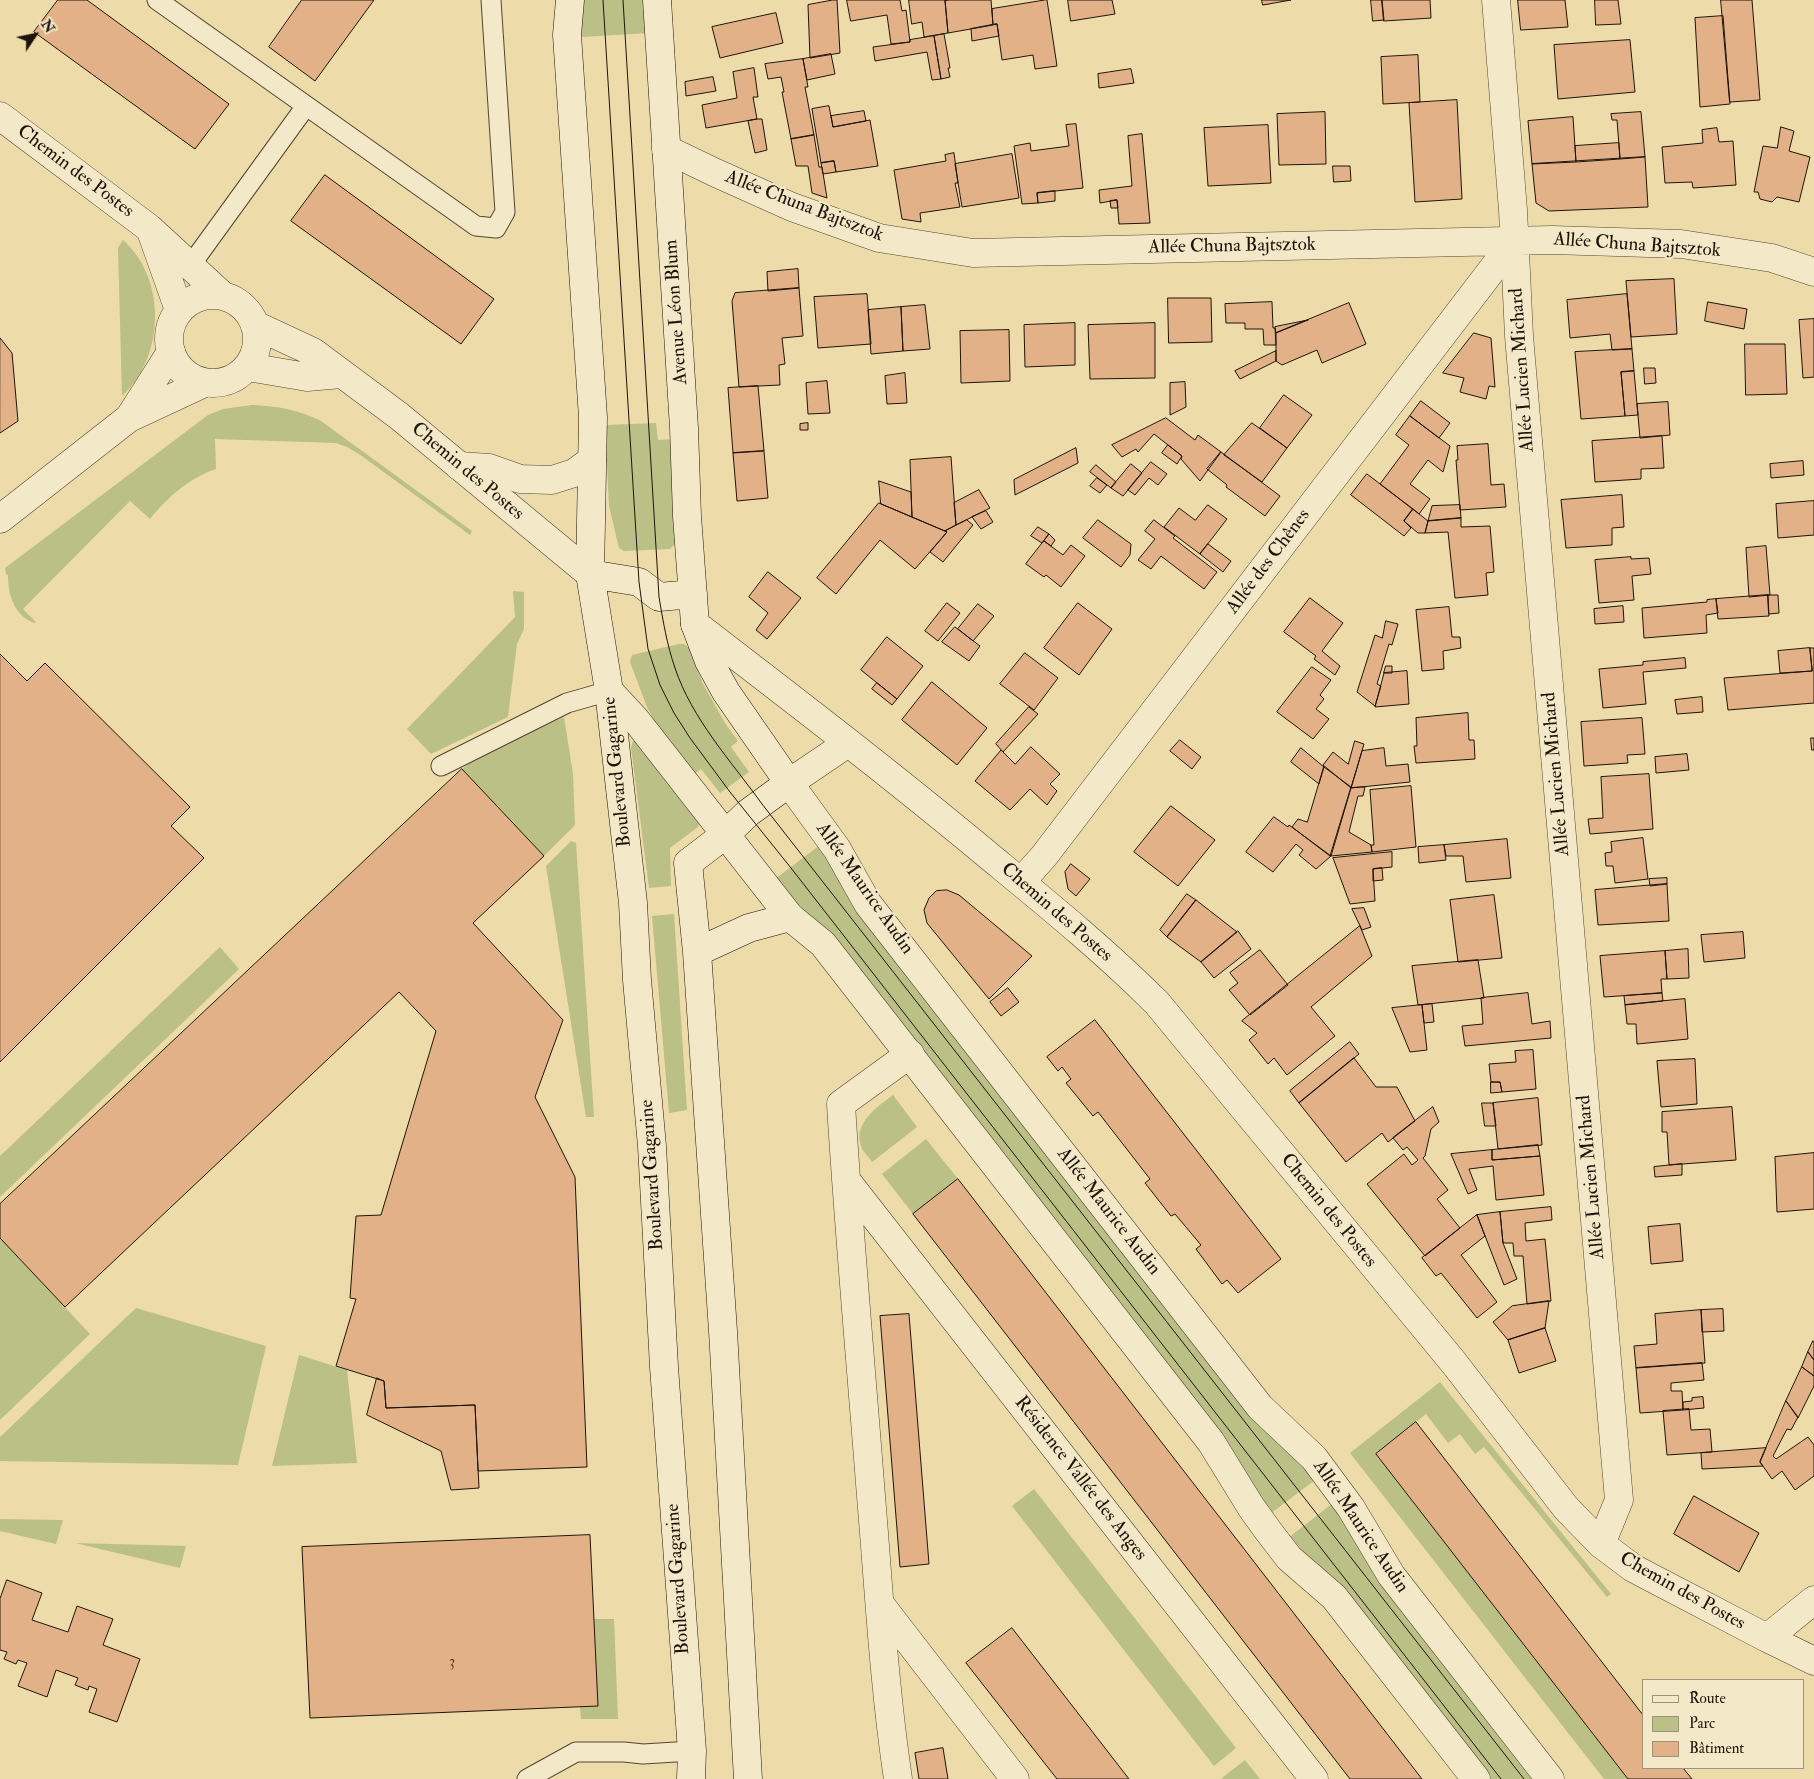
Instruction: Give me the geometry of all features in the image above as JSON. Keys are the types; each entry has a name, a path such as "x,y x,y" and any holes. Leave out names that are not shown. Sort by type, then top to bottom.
{"street":[{"path":"570,0 567,35 592,417 590,574 639,582 659,597 693,594"},
{"name":"Avenue Léon Blum","path":"662,0 666,149 695,624"},
{"name":"Allée Lucien Michard","path":"1496,0 1513,210 1519,336 1619,1500 1601,1544"},
{"name":"Chemin des Postes","path":"0,116 149,228 222,295"},
{"name":"Allée Chuna Bajtsztok","path":"666,149 716,174 792,206 879,238 973,252 1552,240 1681,244 1772,258 1814,272"},
{"name":"Chemin des Postes","path":"149,228 179,310"},
{"name":"Allée des Chênes","path":"1021,882 1050,848 1514,241"},
{"path":"210,294 222,295 236,301 248,311 255,324 258,336 257,347 254,358 238,376 216,384 204,383 193,379 183,372 176,363 171,352 169,337 171,323 179,310 188,302 210,294"},
{"name":"Chemin des Postes","path":"255,324 313,352 399,416 590,574"},
{"path":"129,418 171,352"},
{"path":"248,367 307,377 341,374"},
{"path":"0,519 129,418 204,383"},
{"path":"459,466 489,468 520,479 552,480 574,474 592,460"},
{"name":"Boulevard Gagarine","path":"590,574 609,691 633,904 637,980 652,1146 664,1367 692,1751 691,1779"},
{"name":"Chemin des Postes","path":"695,624 918,797 1127,973 1156,1003 1454,1363 1566,1508 1601,1544 1633,1568 1814,1661"},
{"name":"Allée Maurice Audin","path":"695,624 709,661 726,692 837,849 874,912 1260,1407 1314,1458 1351,1508 1391,1575 1550,1779"},
{"path":"609,691 636,720 790,917 822,944 910,1054 1211,1442 1251,1507 1289,1558 1334,1598 1476,1779"},
{"path":"748,1779 723,1332 697,952 688,863 726,834 748,813 848,743"},
{"path":"697,952 750,928 790,917"},
{"path":"898,1779 891,1736 841,1104 910,1054"},
{"name":"Résidence Vallée des Anges","path":"846,1180 1314,1779"},
{"path":"1767,1638 1814,1600"},
{"path":"880,1604 1015,1779"}],"lane":[{"path":"157,0 476,226 496,228 505,212 491,0"},
{"path":"190,266 306,106"},
{"path":"441,766 567,703 609,691"},
{"path":"527,1779 576,1752 643,1754 692,1751"}],"green space":[{"path":"581,0 647,0 650,33 582,37"},
{"path":"123,240 137,256 147,275 153,296 155,318 153,340 146,361 136,380 122,396 118,248"},
{"path":"252,405 288,409 321,421 472,531 470,535 347,447 336,443 215,439 216,469 179,489 150,519 130,501 23,609 36,622 34,623 27,619 17,610 9,590 8,575 5,568 208,415 223,409"},
{"path":"656,423 658,440 676,439 676,543 670,549 624,551 619,548 609,506 605,425"},
{"path":"513,591 524,592 524,629 517,644 508,717 431,754 407,729 515,617"},
{"path":"684,644 689,648 703,684 725,723 738,741 731,747 749,772 720,793 701,769 693,775 660,731 647,707 630,662 632,655"},
{"path":"564,717 573,774 575,825 544,856 462,769 484,752"},
{"path":"636,740 700,821 698,827 670,848 671,886 649,888 631,747 633,741"},
{"path":"571,841 576,843 594,1117 586,1117 546,866"},
{"path":"820,845 1315,1480 1270,1514 826,931 782,889 775,879"},
{"path":"674,914 687,1110 669,1113 652,916"},
{"path":"220,947 239,969 0,1197 0,1156"},
{"path":"893,1095 917,1127 872,1162 862,1148 859,1138 860,1130 868,1116"},
{"path":"926,1139 958,1179 913,1214 882,1174"},
{"path":"0,1238 90,1334 0,1420"},
{"path":"136,1308 266,1346 238,1465 0,1461 0,1437"},
{"path":"299,1355 347,1370 357,1463 272,1466"},
{"path":"1440,1382 1611,1594 1607,1597 1484,1447 1475,1454 1460,1434 1448,1443 1426,1414 1376,1454 1628,1779 1604,1779 1350,1453"},
{"path":"1034,1489 1236,1748 1214,1766 1012,1506"},
{"path":"1333,1503 1536,1779 1489,1779 1288,1538"},
{"path":"0,1519 63,1520 56,1544 0,1531"},
{"path":"75,1543 186,1546 180,1568"},
{"path":"594,1619 614,1619 618,1719 581,1719 580,1707 598,1706"},
{"path":"1245,1760 1260,1779 1222,1778"}],"building":[{"path":"58,0 87,0 229,104 195,149 34,32"},
{"path":"302,0 374,0 315,81 269,47"},
{"path":"837,0 840,53 810,58 808,5"},
{"path":"847,0 900,0 902,11 906,10 910,42 891,44 887,15 851,21"},
{"path":"909,0 945,0 948,33 924,37 922,22 912,24"},
{"path":"991,0 993,25 948,33 945,1"},
{"path":"1047,0 1057,66 1035,69 1033,55 1002,60 997,24 993,25 992,9"},
{"path":"1068,0 1112,0 1115,14 1071,21"},
{"path":"1262,0 1291,0 1263,5"},
{"path":"1371,0 1382,0 1384,20 1373,21"},
{"path":"1382,0 1430,0 1431,18 1384,21"},
{"path":"1518,0 1565,0 1568,27 1521,30"},
{"path":"1595,0 1618,0 1621,24 1596,25"},
{"path":"1721,0 1752,0 1760,100 1730,102"},
{"path":"776,13 783,43 720,58 712,27"},
{"path":"1723,16 1730,104 1700,107 1695,18"},
{"path":"997,24 999,36 972,41 971,29"},
{"path":"944,34 950,77 941,79 934,36"},
{"path":"934,36 941,79 932,80 927,52 875,61 873,47 910,42 910,40"},
{"path":"1630,40 1635,92 1558,99 1554,45"},
{"path":"831,54 835,74 807,80 803,59"},
{"path":"1418,55 1420,102 1383,104 1381,57"},
{"path":"803,59 808,87 805,87 814,135 791,139 781,77 768,79 765,64"},
{"path":"754,68 758,97 753,97 757,119 706,128 702,105 737,98 733,72"},
{"path":"1131,69 1134,83 1099,88 1098,74"},
{"path":"713,77 716,91 686,96 685,82"},
{"path":"1457,100 1462,199 1415,202 1409,103"},
{"path":"829,106 833,127 870,120 878,166 836,172 834,161 821,163 812,109"},
{"path":"864,111 866,121 833,127 831,116"},
{"path":"1325,112 1326,164 1279,165 1277,114"},
{"path":"1641,112 1645,157 1620,159 1617,120 1612,120 1611,114"},
{"path":"1573,117 1576,162 1532,164 1528,121"},
{"path":"762,119 767,150 755,153 748,121"},
{"path":"1076,124 1083,188 1037,193 1038,203 1022,204 1014,146 1030,143 1031,151 1069,146 1066,125"},
{"path":"1268,125 1271,183 1208,186 1204,128"},
{"path":"1781,127 1794,131 1789,151 1810,157 1799,202 1777,197 1772,202 1760,199 1758,192 1754,192 1763,146 1777,148"},
{"path":"1717,128 1719,142 1733,141 1736,185 1693,188 1692,182 1665,183 1662,147 1703,143 1702,130"},
{"path":"1142,134 1150,223 1119,224 1117,200 1100,203 1099,190 1132,186 1128,136"},
{"path":"814,135 819,167 822,167 827,198 812,193 808,166 796,166 791,139"},
{"path":"1619,143 1620,159 1576,162 1575,146"},
{"path":"954,153 958,183 955,183 960,207 920,213 921,222 902,219 894,170 946,161 945,155"},
{"path":"1012,154 1019,198 962,207 955,164"},
{"path":"1645,157 1648,207 1549,211 1536,203 1532,164"},
{"path":"834,161 836,172 823,174 821,163"},
{"path":"1333,166 1350,166 1351,181 1334,182"},
{"path":"325,175 494,299 461,344 291,221"},
{"path":"1055,191 1055,201 1038,203 1037,193"},
{"path":"1117,200 1118,208 1111,208 1110,201"},
{"path":"798,269 799,288 768,291 767,272"},
{"path":"1674,279 1677,334 1631,337 1626,281"},
{"path":"799,288 803,336 782,338 785,364 779,365 780,385 739,387 732,301 735,293"},
{"path":"867,294 871,344 818,348 814,297"},
{"path":"1627,294 1632,349 1612,350 1610,334 1570,338 1567,300"},
{"path":"1168,298 1211,298 1212,342 1169,343"},
{"path":"1272,302 1276,345 1264,345 1263,329 1245,329 1245,323 1226,323 1225,304"},
{"path":"1708,302 1747,309 1744,329 1705,321"},
{"path":"1349,303 1366,344 1322,363 1317,350 1282,365 1276,361 1276,333"},
{"path":"925,305 930,349 903,351 901,307"},
{"path":"901,307 903,351 871,354 868,310"},
{"path":"1814,319 1814,377 1803,378 1799,320"},
{"path":"1308,320 1276,333 1275,327"},
{"path":"1075,323 1075,365 1025,367 1024,325"},
{"path":"1155,323 1155,378 1090,379 1088,325"},
{"path":"1009,330 1010,381 961,383 960,331"},
{"path":"1474,333 1491,338 1495,387 1489,386 1486,399 1460,392 1464,378 1443,373"},
{"path":"0,338 12,353 18,421 0,433"},
{"path":"1745,344 1785,344 1787,394 1746,395"},
{"path":"1632,349 1634,371 1621,372 1625,416 1581,419 1575,352"},
{"path":"1276,351 1276,361 1240,379 1235,371"},
{"path":"1644,368 1655,368 1656,383 1645,384"},
{"path":"1634,371 1638,415 1625,416 1621,372"},
{"path":"905,373 907,403 887,404 885,376"},
{"path":"827,381 830,413 808,414 806,383"},
{"path":"1185,382 1186,407 1170,415 1170,383"},
{"path":"758,386 764,451 733,453 728,388"},
{"path":"1284,395 1312,415 1287,448 1260,428"},
{"path":"1421,401 1450,423 1439,438 1410,416"},
{"path":"1668,402 1670,435 1640,438 1637,404"},
{"path":"1410,416 1450,446 1443,472 1428,460 1410,484 1430,499 1419,514 1380,484 1409,445 1396,435"},
{"path":"1166,418 1195,440 1198,435 1221,452 1200,481 1181,459 1182,456 1154,434 1138,452 1136,449 1122,457 1112,445"},
{"path":"808,423 808,430 800,430 800,424"},
{"path":"1252,423 1287,448 1262,482 1224,455"},
{"path":"1662,436 1664,468 1641,469 1641,479 1595,482 1592,441"},
{"path":"1488,444 1491,485 1504,484 1506,507 1460,510 1456,460 1458,460 1457,446"},
{"path":"1168,445 1182,456 1177,464 1162,453"},
{"path":"1076,448 1078,463 1015,495 1014,480"},
{"path":"764,451 768,498 737,501 733,453"},
{"path":"1221,452 1280,496 1265,516 1226,487 1227,485 1207,469"},
{"path":"951,457 956,525 945,531 912,517 910,460"},
{"path":"1803,461 1804,475 1771,478 1770,464"},
{"path":"1151,462 1167,474 1158,485 1149,478 1135,495 1128,490"},
{"path":"1131,464 1142,473 1123,496 1111,488"},
{"path":"1096,465 1116,482 1111,488 1090,472"},
{"path":"1367,474 1413,509 1404,521 1411,528 1404,536 1351,495"},
{"path":"1097,478 1107,485 1100,493 1090,486"},
{"path":"879,481 911,492 912,517 881,504"},
{"path":"979,490 990,508 956,525 954,503"},
{"path":"1622,495 1624,527 1612,528 1612,545 1566,548 1561,500"},
{"path":"1814,501 1814,535 1778,538 1776,504"},
{"path":"879,503 947,532 915,569 880,540 836,594 817,578"},
{"path":"1208,505 1227,519 1200,554 1164,527 1179,508 1195,520"},
{"path":"1460,505 1461,518 1428,521 1432,506"},
{"path":"1413,509 1428,521 1425,533 1418,533 1404,521"},
{"path":"986,511 993,522 981,529 972,517"},
{"path":"1461,518 1461,527 1490,526 1494,572 1486,573 1488,595 1455,598 1448,532 1425,533 1428,521"},
{"path":"967,520 973,525 943,562 930,552 947,532 945,531"},
{"path":"1098,520 1131,544 1130,555 1121,567 1083,538"},
{"path":"1154,520 1175,536 1173,538 1217,572 1204,589 1161,556 1151,569 1138,560 1155,539 1145,531"},
{"path":"1038,527 1049,534 1042,543 1031,536"},
{"path":"1049,534 1055,540 1051,546 1044,541"},
{"path":"1044,541 1063,555 1071,545 1085,556 1061,587 1046,575 1044,577 1026,564"},
{"path":"1208,544 1231,561 1223,572 1200,554"},
{"path":"1766,546 1770,595 1749,597 1746,548"},
{"path":"1631,557 1631,559 1649,558 1651,574 1632,576 1634,600 1599,603 1595,560"},
{"path":"768,572 801,598 767,639 756,630 768,613 749,597"},
{"path":"1768,595 1778,595 1779,613 1769,614"},
{"path":"1768,595 1769,616 1718,619 1716,599"},
{"path":"1310,598 1343,623 1322,651 1340,666 1335,675 1314,659 1316,656 1284,632"},
{"path":"1716,599 1718,613 1706,615 1707,633 1644,638 1642,608 1707,602 1707,600"},
{"path":"947,603 960,613 938,641 925,631"},
{"path":"1078,603 1112,629 1079,675 1044,648"},
{"path":"978,604 994,616 973,641 958,629"},
{"path":"1623,606 1624,622 1595,624 1594,609"},
{"path":"1449,607 1452,637 1460,637 1461,648 1443,651 1444,669 1422,671 1416,610"},
{"path":"1386,621 1398,624 1392,645 1389,644 1377,684 1381,686 1375,706 1357,692 1375,635 1382,638"},
{"path":"955,627 980,646 969,661 942,642"},
{"path":"887,637 923,666 897,699 861,670"},
{"path":"1810,648 1812,671 1780,673 1778,651"},
{"path":"1810,648 1814,648 1814,703 1728,710 1724,678 1812,671"},
{"path":"1025,653 1058,678 1034,710 1000,684"},
{"path":"0,654 27,681 45,663 190,807 171,826 204,858 0,1062"},
{"path":"1685,658 1686,668 1643,672 1646,704 1603,708 1599,669 1643,665 1643,662"},
{"path":"1386,666 1392,666 1392,673 1384,673"},
{"path":"1312,667 1331,680 1320,695 1324,699 1316,709 1329,719 1313,739 1277,712"},
{"path":"1407,671 1409,704 1375,707 1384,673"},
{"path":"932,682 987,728 957,765 902,720"},
{"path":"877,683 897,699 892,705 872,689"},
{"path":"1702,697 1703,712 1677,714 1675,700"},
{"path":"1029,707 1038,714 1003,752 996,744"},
{"path":"1468,713 1469,740 1474,740 1475,759 1416,763 1414,746 1417,746 1416,718"},
{"path":"1642,718 1645,754 1627,755 1628,763 1584,766 1581,722"},
{"path":"1811,738 1814,738 1814,750 1812,750"},
{"path":"1180,740 1201,757 1192,769 1170,751"},
{"path":"1355,741 1364,744 1351,788 1323,765 1333,752 1348,764"},
{"path":"1031,747 1060,774 1050,784 1057,791 1047,805 1030,789 1010,810 975,781 1001,750 1015,764"},
{"path":"1301,748 1324,767 1319,784 1291,762"},
{"path":"1384,748 1386,766 1408,764 1410,782 1351,788 1362,751"},
{"path":"1687,754 1689,770 1656,773 1655,757"},
{"path":"1324,767 1351,787 1330,856 1292,827 1298,819 1307,822"},
{"path":"462,769 544,856 473,923 563,1020 535,1097 575,1177 587,1467 478,1471 475,1405 386,1408 384,1381 336,1366 356,1299 350,1298 356,1216 381,1215 436,1031 399,992 65,1307 0,1238 0,1204"},
{"path":"1649,774 1653,829 1590,834 1588,819 1603,818 1601,777"},
{"path":"1411,786 1416,847 1372,852 1371,845 1374,845 1370,790"},
{"path":"1365,787 1363,796 1358,796 1349,832 1371,845 1372,852 1331,856 1351,788"},
{"path":"1171,806 1215,840 1178,886 1134,852"},
{"path":"1274,817 1288,827 1289,825 1331,856 1316,869 1299,855 1303,850 1296,844 1273,872 1246,852"},
{"path":"1643,838 1648,879 1615,883 1613,866 1606,866 1605,853 1612,852 1611,842"},
{"path":"1507,839 1511,878 1466,882 1463,856 1446,856 1444,845"},
{"path":"1444,845 1446,860 1419,863 1418,847"},
{"path":"1392,852 1392,867 1373,869 1375,901 1350,904 1333,858"},
{"path":"1071,864 1090,879 1076,896 1068,889 1065,872"},
{"path":"1382,868 1383,880 1373,881 1373,869"},
{"path":"1667,878 1667,884 1650,886 1649,879"},
{"path":"1667,884 1669,921 1598,925 1595,890"},
{"path":"947,890 959,895 1032,956 989,999 927,923 924,910 929,898 936,891"},
{"path":"1187,894 1196,900 1167,937 1160,930"},
{"path":"1494,895 1502,958 1458,962 1450,900"},
{"path":"1196,900 1237,932 1201,962 1167,937"},
{"path":"1364,908 1371,927 1362,930 1352,909"},
{"path":"1360,926 1372,956 1311,1007 1335,1036 1287,1075 1274,1058 1268,1064 1249,1040 1257,1033 1242,1021"},
{"path":"1238,931 1251,949 1214,978 1201,962"},
{"path":"1743,932 1745,958 1704,962 1701,935"},
{"path":"1688,949 1689,978 1667,979 1665,951"},
{"path":"1260,950 1288,985 1250,1015 1229,990 1238,983 1230,973"},
{"path":"1665,951 1667,979 1661,979 1662,993 1604,997 1600,956"},
{"path":"1478,960 1484,998 1418,1005 1412,966"},
{"path":"1008,988 1019,1002 1001,1016 990,1002"},
{"path":"1528,993 1532,1024 1550,1021 1551,1038 1465,1046 1462,1026 1483,1024 1481,998"},
{"path":"1662,993 1663,1001 1625,1005 1624,996"},
{"path":"1685,999 1688,1039 1637,1044 1636,1024 1627,1024 1625,1005"},
{"path":"1432,1004 1434,1022 1424,1023 1422,1005"},
{"path":"1422,1005 1427,1050 1410,1052 1392,1008"},
{"path":"1095,1020 1281,1259 1238,1293 1227,1280 1222,1284 1196,1249 1201,1245 1175,1214 1171,1216 1145,1183 1150,1179 1098,1112 1093,1116 1066,1083 1071,1079 1062,1067 1058,1071 1047,1057"},
{"path":"1350,1042 1359,1054 1299,1103 1290,1091"},
{"path":"1533,1050 1536,1089 1502,1092 1500,1082 1491,1082 1489,1064 1516,1062 1515,1051"},
{"path":"1354,1058 1376,1087 1397,1087 1415,1121 1388,1142 1382,1133 1346,1162 1299,1103"},
{"path":"1695,1059 1697,1104 1661,1107 1657,1061"},
{"path":"1491,1082 1500,1082 1502,1092 1491,1093"},
{"path":"1538,1098 1542,1145 1498,1149 1493,1103"},
{"path":"1482,1103 1493,1103 1496,1126 1485,1126"},
{"path":"1433,1107 1439,1122 1431,1129 1423,1158 1448,1190 1437,1199 1460,1228 1425,1256 1367,1184 1404,1154 1412,1165 1418,1160 1407,1147 1403,1150 1393,1138"},
{"path":"1732,1107 1736,1160 1669,1165 1667,1132 1662,1132 1662,1112"},
{"path":"1538,1145 1540,1156 1492,1160 1492,1150"},
{"path":"1492,1150 1492,1160 1540,1156 1544,1195 1496,1200 1493,1166 1469,1169 1477,1190 1468,1194 1451,1154"},
{"path":"1814,1153 1814,1209 1777,1212 1775,1157"},
{"path":"1682,1164 1682,1175 1655,1177 1654,1167"},
{"path":"958,1179 1422,1779 1350,1779 913,1214"},
{"path":"1551,1207 1552,1220 1525,1223 1526,1241 1545,1239 1551,1301 1527,1304 1523,1256 1514,1256 1513,1243 1503,1243 1500,1212"},
{"path":"1500,1212 1503,1243 1517,1279 1504,1285 1477,1215"},
{"path":"1477,1215 1485,1236 1461,1255 1497,1302 1477,1318 1441,1273 1436,1276 1422,1258"},
{"path":"1680,1224 1683,1261 1651,1264 1648,1227"},
{"path":"1549,1301 1545,1328 1508,1340 1493,1322 1512,1306"},
{"path":"1723,1309 1724,1331 1702,1332 1701,1310"},
{"path":"1701,1310 1705,1363 1636,1368 1634,1346 1657,1344 1655,1314"},
{"path":"909,1314 929,1564 900,1567 880,1316"},
{"path":"1545,1328 1556,1361 1519,1373 1508,1340"},
{"path":"1813,1341 1814,1343 1814,1360 1808,1352"},
{"path":"1808,1352 1814,1360 1814,1376 1802,1367"},
{"path":"1702,1363 1704,1380 1671,1383 1671,1391 1682,1391 1683,1410 1640,1413 1636,1368"},
{"path":"1802,1367 1814,1376 1814,1386 1798,1418 1786,1401"},
{"path":"377,1378 384,1381 386,1408 475,1405 479,1488 451,1490 441,1451 367,1415"},
{"path":"1703,1397 1704,1408 1683,1410 1683,1402 1692,1401 1692,1398"},
{"path":"1786,1401 1798,1417 1791,1430 1787,1429 1773,1456 1776,1459 1808,1437 1814,1445 1814,1476 1795,1490 1782,1471 1772,1479 1760,1462"},
{"path":"1689,1409 1691,1430 1710,1429 1712,1452 1667,1455 1663,1411"},
{"path":"1416,1422 1642,1714 1642,1769 1684,1769 1692,1779 1628,1779 1376,1454"},
{"path":"1766,1448 1760,1462 1763,1466 1702,1469 1701,1453"},
{"path":"1694,1496 1759,1533 1739,1572 1674,1534"},
{"path":"590,1535 598,1706 310,1718 302,1547"},
{"path":"7,1580 42,1593 32,1620 68,1632 77,1606 113,1619 103,1645 140,1659 117,1722 89,1712 97,1689 89,1686 88,1690 75,1685 78,1678 56,1670 47,1697 18,1686 27,1663 18,1660 16,1664 4,1659 7,1652 0,1650 0,1599"},
{"path":"1012,1628 1129,1779 1057,1779 966,1663"},
{"path":"943,1748 948,1779 919,1779 915,1753"}],"tram line":[{"path":"603,0 639,582 648,649 660,685 674,713 730,792 1501,1779"},
{"path":"623,0 659,597 672,659 691,705 713,739 762,804 1524,1779"}]}
